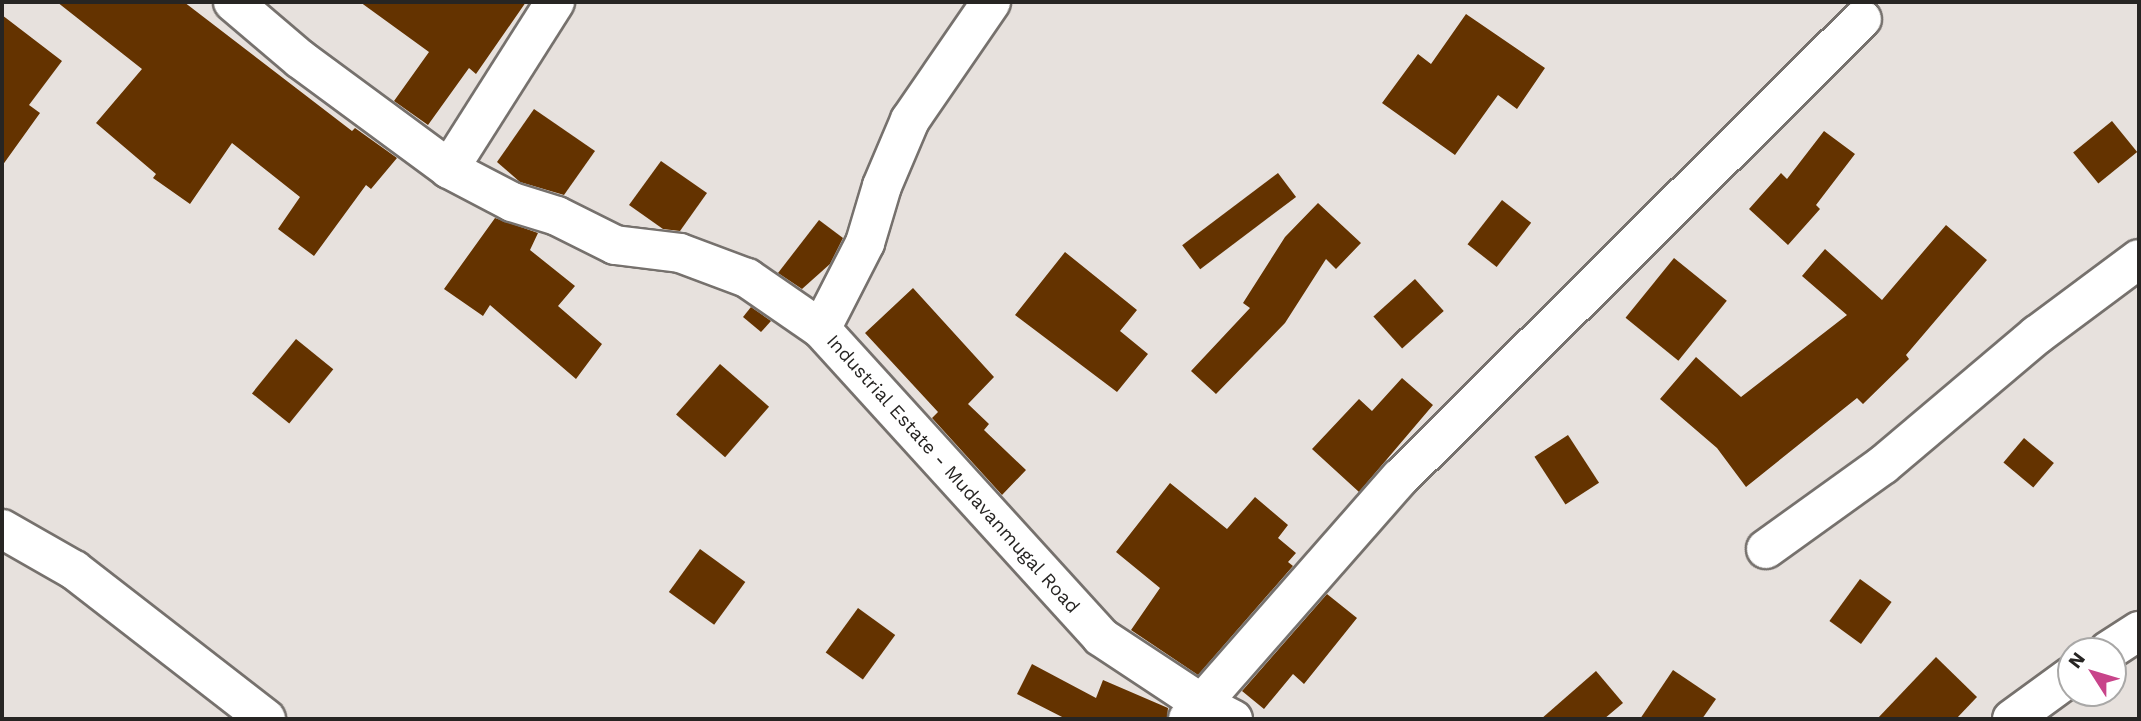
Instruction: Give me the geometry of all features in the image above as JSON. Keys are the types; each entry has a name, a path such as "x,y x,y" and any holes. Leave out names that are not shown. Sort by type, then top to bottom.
{"street":[{"name":"Industrial Estate - Mudavanmugal Road","path":"233,2 300,59 449,169 512,202 557,216 615,244 680,253 747,278 821,329 1101,637 1207,714"},
{"path":"449,169 555,2"},
{"path":"821,329 865,243 882,186 910,120 991,2"},
{"path":"1207,714 1400,478 1862,19"},
{"path":"1766,550 1883,465 2037,335 2139,258"},
{"path":"2,529 74,570 266,719"},
{"path":"2012,719 2057,686"}],"building":[{"path":"57,2 184,2 352,131 355,128 397,158 371,189 366,185 314,256 278,229 300,197 232,143 190,204 153,178 156,174 96,123 142,69"},
{"path":"360,2 526,2 476,74 469,68 428,125 394,101 429,52"},
{"path":"1466,14 1545,68 1517,109 1498,95 1455,155 1382,103 1418,54 1431,64"},
{"path":"2,15 62,61 29,105 40,113 2,166"},
{"path":"534,109 595,151 564,195 520,182 497,162"},
{"path":"2112,121 2137,152 2098,184 2073,152"},
{"path":"1824,131 1855,154 1816,205 1820,209 1788,245 1749,209 1781,173 1787,179"},
{"path":"661,161 707,193 680,231 663,229 629,205"},
{"path":"1278,173 1296,197 1200,269 1182,245"},
{"path":"1502,200 1531,223 1497,267 1468,244"},
{"path":"1318,203 1361,243 1336,269 1326,259 1285,323 1216,394 1191,371 1250,308 1243,303 1285,237"},
{"path":"495,218 538,233 530,250 575,286 558,306 602,344 576,379 490,305 483,316 444,289"},
{"path":"819,220 843,238 830,264 802,289 778,273"},
{"path":"1946,225 1987,260 1906,355 1909,359 1863,404 1857,398 1746,487 1717,448 1660,399 1696,357 1741,397 1847,315 1802,276 1825,249 1882,300"},
{"path":"1065,252 1137,310 1120,331 1148,354 1117,392 1015,315"},
{"path":"1674,258 1727,301 1678,361 1626,318"},
{"path":"1415,279 1444,311 1402,348 1373,316"},
{"path":"913,288 994,377 968,404 989,424 984,430 1026,470 1002,495 932,418 938,412 865,333"},
{"path":"751,307 771,321 761,332 743,317"},
{"path":"296,339 333,369 289,424 252,393"},
{"path":"720,364 769,407 725,457 676,415"},
{"path":"1402,378 1433,405 1359,492 1312,449 1359,399 1372,411"},
{"path":"1568,435 1599,483 1565,505 1534,457"},
{"path":"2024,438 2054,463 2033,488 2003,463"},
{"path":"1170,483 1227,529 1255,497 1288,525 1278,538 1296,553 1288,562 1293,566 1198,675 1131,630 1160,588 1116,552"},
{"path":"700,549 745,582 714,625 669,592"},
{"path":"1860,579 1892,602 1861,644 1829,621"},
{"path":"1327,594 1357,618 1304,684 1293,674 1264,709 1242,691"},
{"path":"858,608 895,635 863,680 826,652"},
{"path":"1936,657 1977,697 1956,719 1877,719"},
{"path":"1032,664 1096,698 1103,680 1168,708 1167,719 1066,719 1017,694"},
{"path":"1673,670 1716,699 1702,719 1640,719"},
{"path":"1596,671 1623,703 1604,719 1541,719"}]}
